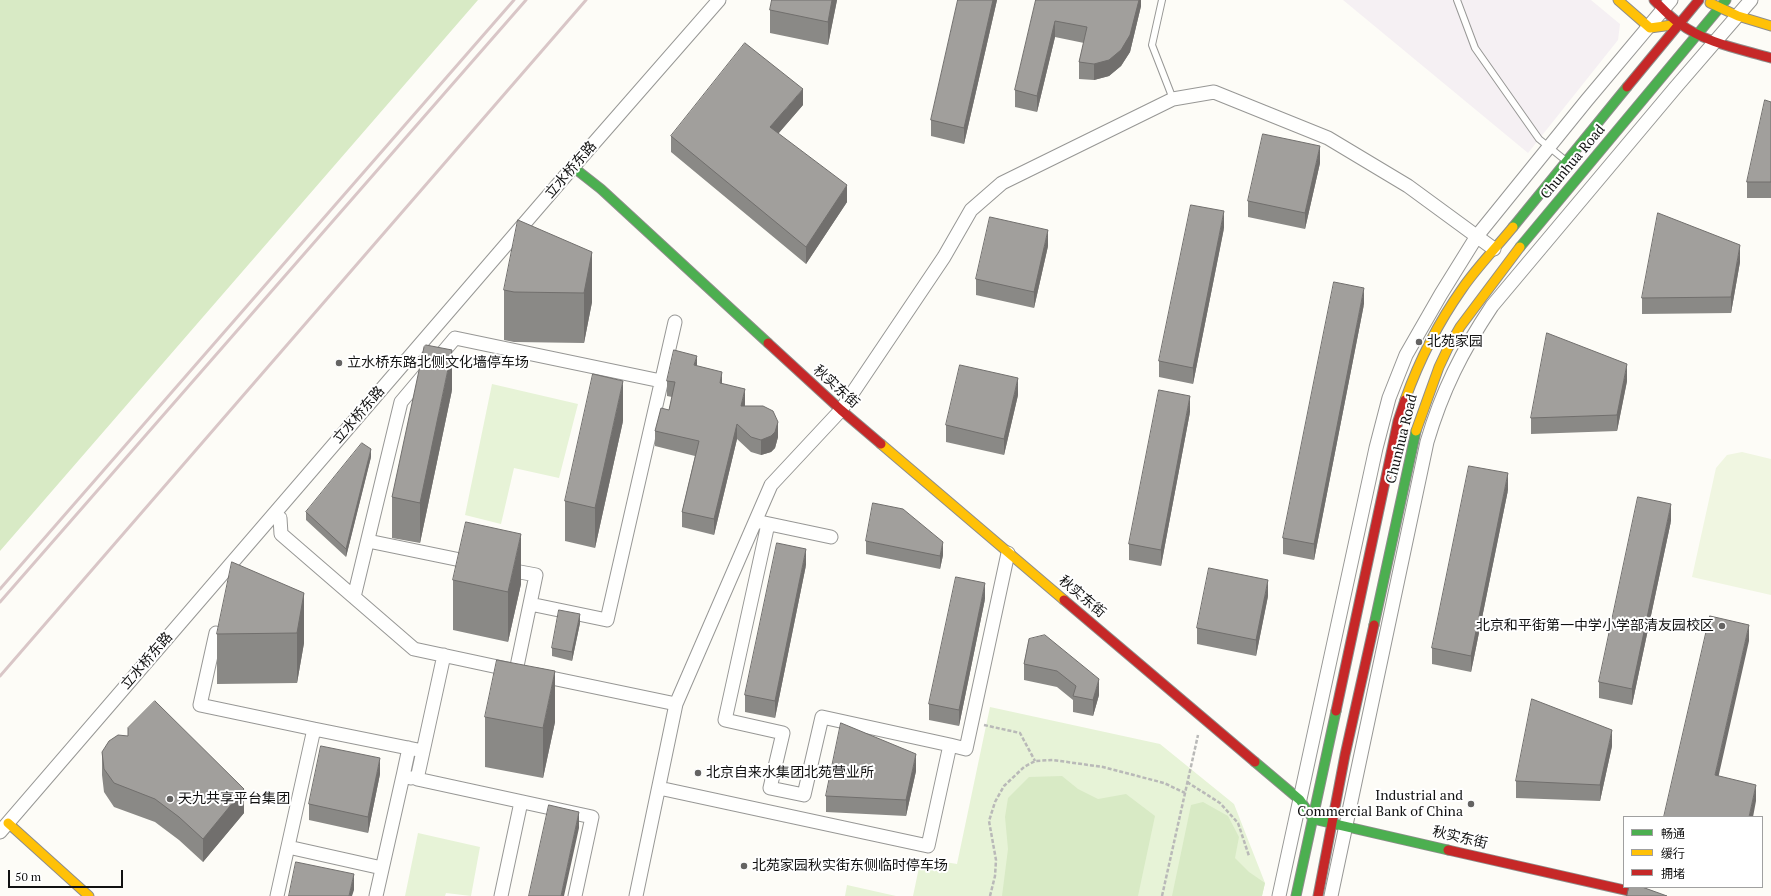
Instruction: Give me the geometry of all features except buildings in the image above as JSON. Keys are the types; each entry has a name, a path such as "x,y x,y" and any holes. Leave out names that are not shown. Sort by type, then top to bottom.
{"street":[{"name":"立水桥东路","path":"4,828 573,167 719,0"},
{"path":"1618,0 1648,27 1679,24 1716,41 1771,58"},
{"path":"1654,0 1668,4 1679,24"},
{"name":"Chunhua Road","path":"1296,896 1398,421 1402,405 1417,368 1443,317 1463,288 1699,0"},
{"path":"1704,0 1738,16 1771,26"},
{"name":"Chunhua Road","path":"1318,896 1345,755 1418,423 1428,392 1442,361 1460,328 1510,260 1726,0"},
{"path":"1331,896 1427,442 1435,415 1451,376 1470,339 1492,306 1752,0"},
{"path":"1279,896 1376,448 1389,398 1406,355 1477,236 1668,4"},
{"path":"1008,553 966,748 822,717 804,795 770,788 783,733 725,720 762,522 771,485 840,410 944,257 971,210 1002,183 1173,99 1214,92 1328,138 1408,186 1494,249"},
{"name":"秋实东街","path":"573,167 601,189 840,410 1300,800 1313,819 1651,896"},
{"path":"530,604 607,620 675,322"},
{"path":"354,597 401,402 456,338 661,381"},
{"path":"274,514 280,518 281,534 414,649 676,704"},
{"path":"762,522 831,536"},
{"path":"636,896 676,704 762,522"},
{"path":"368,541 536,575 516,671"},
{"path":"216,633 200,705 314,730 423,751"},
{"path":"417,779 444,655"},
{"path":"277,896 314,730"},
{"path":"659,788 928,846 950,745"},
{"path":"376,896 409,748"},
{"path":"403,776 592,817 575,896"},
{"path":"501,896 521,802"},
{"path":"4,828 89,896"},
{"path":"288,847 382,868"}],"lane":[{"path":"1162,0 1152,45 1173,99"},
{"path":"1457,0 1475,48 1539,139 1567,161"}],"path":[{"path":"1162,896 1202,717"},
{"path":"972,722 1020,733 1035,761"},
{"path":"990,896 996,870 996,860 989,821 994,802 1004,786 1024,767 1035,761 1053,760 1103,767 1164,783 1185,793"},
{"path":"1187,782 1220,803 1238,823 1249,856"}],"shaded area":[{"path":"1343,0 1591,0 1620,24 1618,40 1528,153"}],"green space":[{"path":"0,0 478,0 0,551"},
{"path":"492,384 578,404 559,478 514,468 501,524 465,515"},
{"path":"1742,452 1771,459 1771,595 1692,577 1716,468 1727,455"},
{"path":"990,707 1160,744 1234,804 1265,883 1262,896 913,896 921,858 957,864"},
{"path":"1062,776 1078,789 1098,799 1126,794 1155,816 1138,896 1002,896 1008,849 1005,817 1008,798 1029,777"},
{"path":"1203,802 1228,816 1239,837 1235,858 1249,872 1265,883 1262,896 1172,896 1191,805"},
{"path":"418,833 480,847 471,896 446,893 445,896 405,896"},
{"path":"847,885 896,896 845,896"}],"railway":[{"path":"0,589 514,0"},
{"path":"0,602 526,0"},
{"path":"0,676 586,0"}],"traffic: fast":[{"path":"1520,247 1726,0"},
{"path":"1513,227 1627,87"},
{"path":"573,167 601,189 768,343"},
{"path":"1374,625 1416,431"},
{"path":"1296,896 1336,711"},
{"path":"1255,762 1300,800 1313,819 1448,850"}],"traffic: slow":[{"path":"1618,0 1650,28 1679,24"},
{"path":"1710,3 1738,16 1771,26"},
{"path":"1405,400 1416,371 1437,329 1453,302 1480,265 1513,227"},
{"path":"1416,431 1439,367 1448,348 1460,327 1520,247"},
{"path":"881,444 1064,600"},
{"path":"8,823 89,896"}],"traffic: jam":[{"path":"1654,0 1676,21 1700,36 1723,45 1771,58"},
{"path":"1627,87 1699,0"},
{"path":"768,343 841,410 881,444"},
{"path":"1336,711 1398,421 1405,400"},
{"path":"1064,600 1255,762"},
{"path":"1318,896 1345,755 1374,625"},
{"path":"1448,850 1651,896"}],"place":[{"name":"北苑家园","path":"1419,342"},
{"name":"立水桥东路北侧文化墙停车场","path":"339,363"},
{"name":"北京和平街第一中学小学部清友园校区","path":"1722,626"},
{"name":"北京自来水集团北苑营业所","path":"698,773"},
{"name":"天九共享平台集团","path":"170,799"},
{"name":"Industrial and Commercial Bank of China","path":"1471,804"},
{"name":"北苑家园秋实街东侧临时停车场","path":"744,866"}]}
